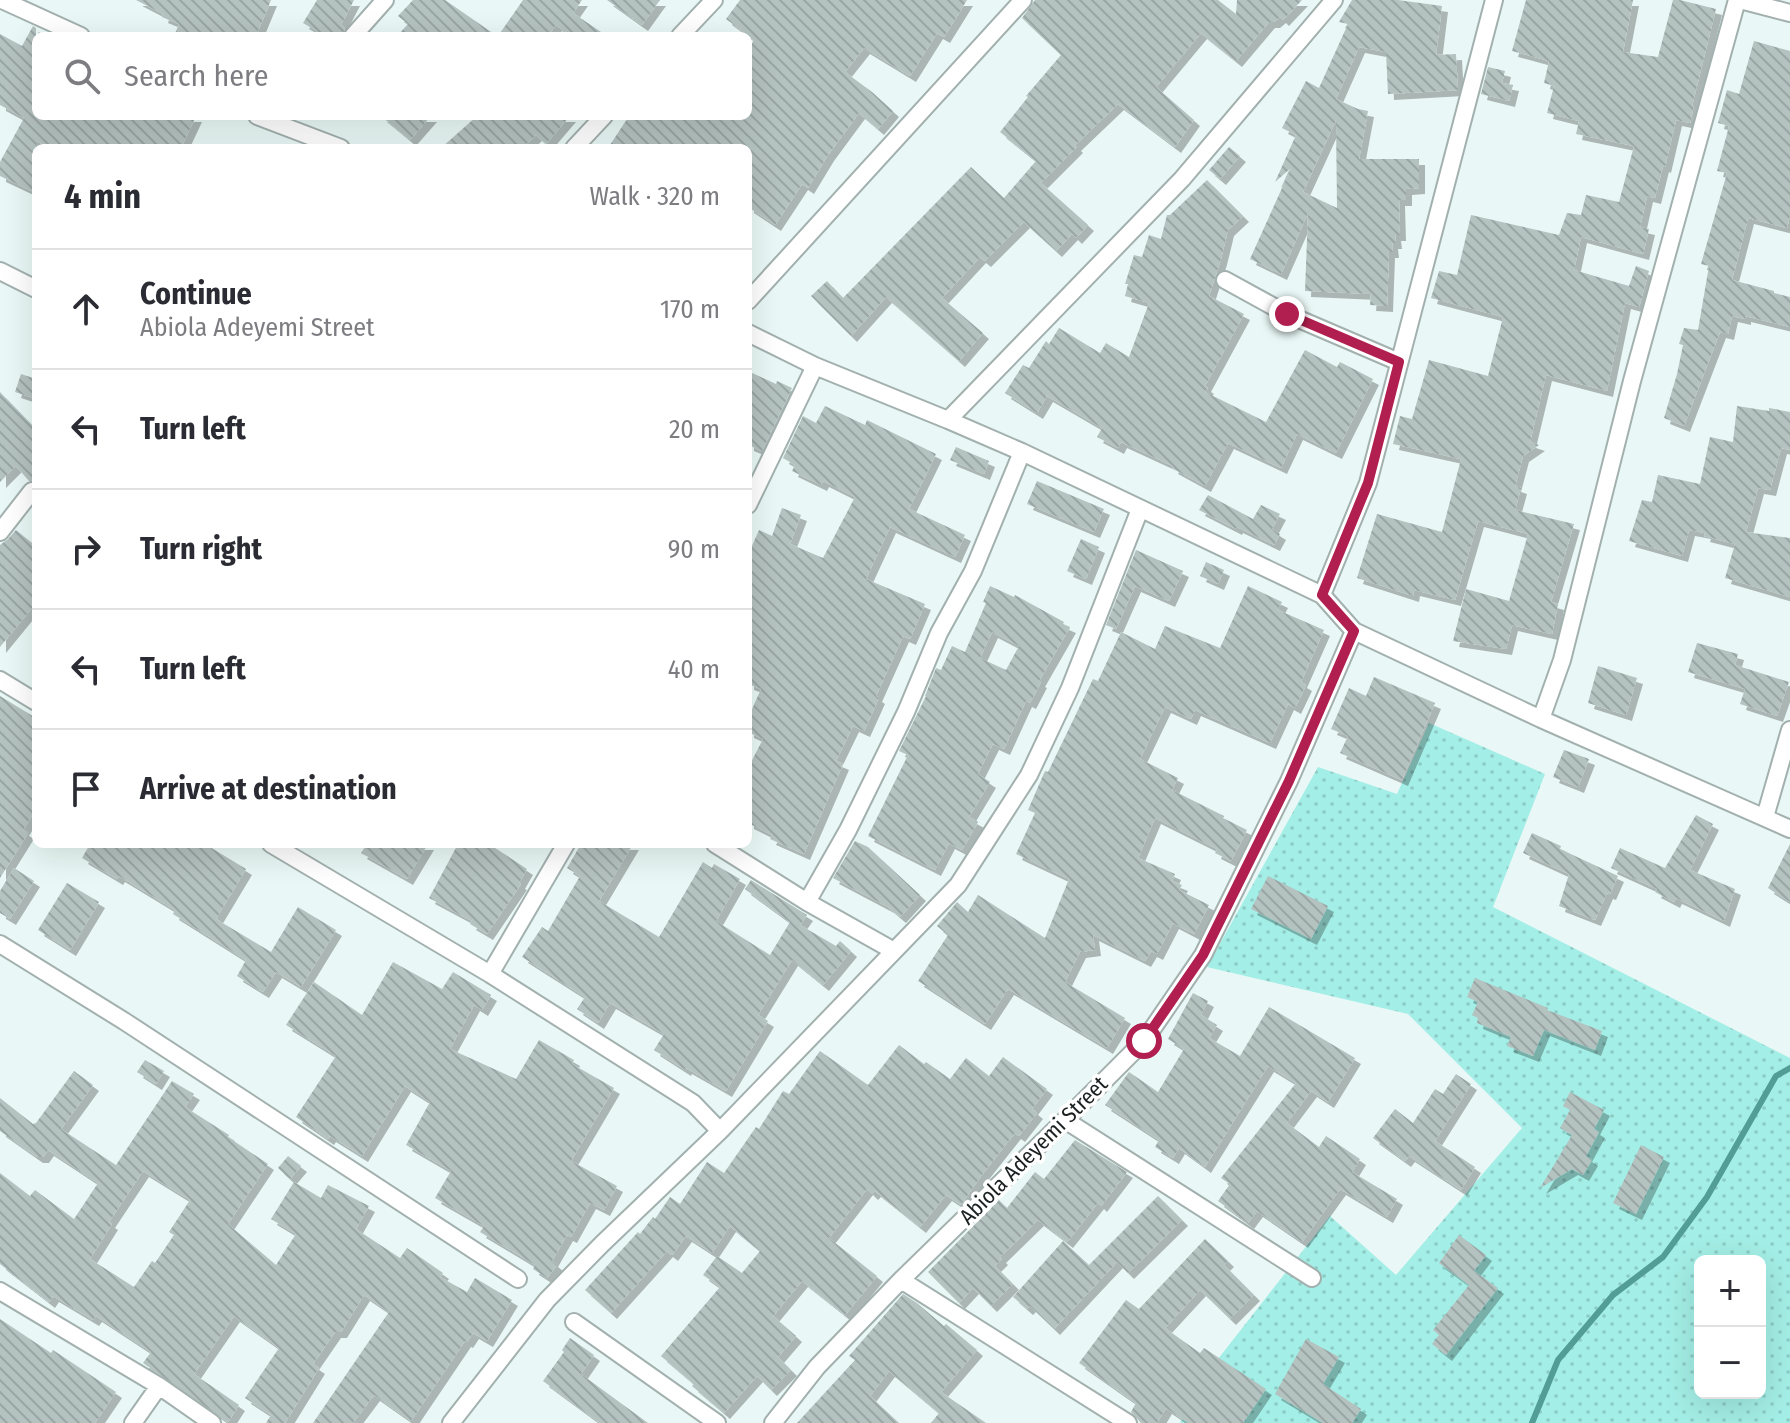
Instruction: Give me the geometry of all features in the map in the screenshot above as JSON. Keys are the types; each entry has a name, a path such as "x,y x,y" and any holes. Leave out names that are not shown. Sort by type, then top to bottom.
{"street":[{"path":"2,0 72,32"},
{"path":"357,32 385,0"},
{"path":"684,32 714,0"},
{"path":"752,297 1023,0"},
{"path":"948,420 1182,179 1334,0"},
{"path":"1322,595 1368,483 1494,0"},
{"path":"1541,719 1562,660 1632,381 1738,0 1790,13"},
{"path":"278,120 332,144"},
{"path":"578,144 600,120"},
{"path":"0,271 32,287"},
{"path":"1225,280 1287,314 1399,362"},
{"path":"752,335 815,366 1022,452 1322,595 1354,631 1541,719 1790,829"},
{"path":"752,497 815,366"},
{"path":"807,902 848,830 906,712 939,633 973,571 1022,452"},
{"path":"0,532 32,491"},
{"path":"451,1423 547,1300 720,1131 958,885 1029,775 1070,688 1140,509"},
{"name":"Abiola Adeyemi Street","path":"773,1423 817,1367 901,1280 1144,1041 1203,955 1289,781 1354,631"},
{"path":"0,680 32,700"},
{"path":"1765,817 1790,730"},
{"path":"278,848 490,974 693,1103 720,1131"},
{"path":"490,974 564,848"},
{"path":"721,848 807,902 894,951"},
{"path":"0,944 124,1021 518,1279"},
{"path":"1065,1120 1312,1278"},
{"path":"901,1280 1128,1423"},
{"path":"0,1291 159,1386 212,1423"},
{"path":"574,1322 717,1423"},
{"path":"133,1423 159,1386"}],"shaded area":[{"path":"1429,723 1545,774 1493,907 1790,1058 1790,1423 1180,1423 1218,1359 1330,1216 1396,1275 1522,1128 1408,1014 1207,967 1318,767 1397,794"}],"building":[{"path":"136,0 271,0 258,32 176,32 179,24 162,17 163,14"},
{"path":"317,0 354,0 341,25 345,28 344,32 318,32 303,23"},
{"path":"413,0 445,0 491,32 401,32 408,24 398,16"},
{"path":"523,0 582,0 573,13 601,32 566,32 556,25 551,32 501,32"},
{"path":"607,0 660,0 642,25"},
{"path":"740,0 967,0 944,37 937,33 910,76 864,48 845,72 893,111 878,129 859,113 808,188 802,184 775,225 752,210 752,144 611,144 626,120 752,120 752,32 743,32 726,19"},
{"path":"1035,0 1218,0 1236,14 1237,0 1302,0 1283,20 1280,17 1269,22 1236,61 1201,33 1156,87 1194,120 1175,147 1118,104 1075,145 1077,147 1041,183 1088,225 1076,238 1072,234 1056,251 1024,222 985,261 980,257 942,298 983,333 959,361 886,297 851,336 811,296 827,281 843,298 971,167 1004,198 1036,161 1000,132 1061,55 1022,18"},
{"path":"1352,0 1398,0 1442,6 1436,55 1456,54 1458,90 1388,94 1386,52 1359,47 1336,99 1368,111 1359,159 1419,159 1419,188 1406,189 1406,200 1399,200 1400,235 1395,235 1393,252 1389,252 1387,306 1370,305 1371,294 1305,291 1308,213 1281,274 1250,259 1291,168 1275,182 1296,135 1282,128 1306,81 1319,88 1348,24 1339,22","holes":["1336,120 1337,208 1303,192"]},
{"path":"1526,0 1633,0 1623,52 1658,57 1673,0 1716,9 1690,123 1676,120 1655,198 1647,196 1640,227 1649,229 1643,254 1581,237 1574,270 1629,286 1636,266 1649,271 1639,307 1625,303 1607,391 1546,375 1530,442 1539,445 1523,456 1515,486 1521,488 1515,510 1574,524 1551,602 1558,604 1552,634 1512,625 1506,649 1453,641 1466,589 1509,601 1528,534 1478,521 1455,600 1414,590 1413,596 1357,578 1377,514 1442,532 1461,459 1393,444 1400,416 1412,419 1429,360 1488,376 1503,317 1431,298 1439,271 1457,275 1471,215 1559,235 1567,213 1581,215 1586,195 1619,202 1634,146 1576,134 1579,121 1547,113 1554,86 1544,83 1549,61 1512,51"},
{"path":"33,26 36,32 32,32 32,120 194,120 183,144 42,144 36,141 32,144 32,191 0,176 0,162 24,118 0,105 0,34 22,46"},
{"path":"1754,41 1790,51 1790,216 1787,228 1748,218 1732,280 1790,297 1790,327 1745,316 1745,319 1732,316 1728,334 1720,332 1684,426 1664,418 1677,374 1683,345 1679,344 1684,328 1698,330 1709,266 1701,264 1727,173 1717,171 1729,126 1718,123 1727,90 1739,94"},
{"path":"1488,67 1505,71 1502,83 1513,85 1509,101 1481,94"},
{"path":"386,120 428,120 410,140"},
{"path":"472,120 567,120 546,144 536,135 526,144 446,144"},
{"path":"1229,147 1240,156 1220,179 1209,170"},
{"path":"1207,180 1243,216 1228,230 1209,296 1244,314 1205,386 1208,388 1205,392 1266,422 1305,350 1337,367 1340,362 1373,379 1336,453 1297,434 1281,468 1228,443 1205,486 1173,466 1121,442 1118,448 1097,437 1102,428 1047,396 1037,413 1005,393 1023,365 1029,368 1046,341 1049,344 1059,328 1100,353 1106,343 1129,357 1149,303 1125,296 1128,284 1125,284 1134,255 1142,257 1149,235 1161,239 1167,215"},
{"path":"752,373 792,388 762,451 752,447"},
{"path":"21,374 32,378 32,398 15,392"},
{"path":"0,392 32,425 32,481 16,466 0,482"},
{"path":"825,406 865,425 867,420 936,454 909,509 965,535 955,557 890,527 866,579 925,604 910,639 903,636 864,731 853,726 836,761 843,764 804,854 770,839 772,835 752,825 752,760 763,739 752,734 752,709 761,689 752,686 752,546 759,530 772,536 782,508 801,515 790,544 823,558 855,497 823,481 821,485 792,471 795,465 783,458 803,416 816,423"},
{"path":"1737,406 1790,412 1790,450 1781,448 1770,490 1758,488 1746,532 1790,538 1790,597 1725,578 1735,544 1704,536 1705,533 1689,530 1682,556 1629,541 1642,500 1652,502 1658,475 1700,484 1710,437 1733,442"},
{"path":"956,447 989,461 984,474 950,460"},
{"path":"1037,481 1104,509 1094,532 1027,504"},
{"path":"1208,495 1253,519 1261,505 1280,514 1272,529 1280,534 1274,545 1199,510"},
{"path":"16,530 32,543 32,608 0,647 0,545"},
{"path":"1081,539 1099,547 1086,579 1067,571"},
{"path":"1136,550 1183,571 1169,601 1135,586 1116,629 1106,625"},
{"path":"1206,562 1224,570 1218,584 1200,576"},
{"path":"990,586 1015,595 1070,627 1030,703 1026,701 1004,749 993,744 978,774 990,782 969,817 978,822 962,850 949,843 935,870 868,836 908,755 899,751 936,668 941,670 952,646 965,652 986,603 983,602","holes":["992,632 1019,646 1006,670 980,658"]},
{"path":"1248,586 1282,602 1278,610 1324,630 1301,682 1306,685 1295,708 1288,704 1270,743 1195,710 1191,719 1165,707 1140,759 1178,778 1172,790 1247,830 1231,861 1215,853 1217,849 1155,818 1138,858 1175,874 1172,881 1182,885 1179,890 1209,905 1194,934 1173,923 1157,954 1151,951 1145,961 1093,935 1095,950 1080,952 1065,982 1125,1018 1107,1048 1008,989 985,1024 918,981 948,935 937,926 957,902 968,912 978,895 1045,938 1069,879 1016,854 1035,813 1028,810 1045,771 1048,772 1093,679 1098,681 1121,632 1155,649 1165,626 1220,648"},
{"path":"1697,643 1738,654 1735,665 1789,682 1777,716 1740,704 1745,689 1688,672"},
{"path":"1598,666 1637,678 1626,715 1588,703"},
{"path":"1374,677 1435,703 1402,780 1340,753 1348,736 1331,729 1349,688 1366,696"},
{"path":"0,696 32,716 32,815 23,830 28,833 0,878"},
{"path":"1564,750 1589,759 1578,787 1553,777"},
{"path":"1696,815 1713,824 1690,870 1735,889 1724,921 1676,898 1674,902 1655,892 1657,889 1611,868 1620,848 1665,868"},
{"path":"1532,833 1618,876 1595,920 1559,906 1569,874 1523,853"},
{"path":"855,841 868,847 920,895 900,917 888,907 833,878"},
{"path":"1790,844 1790,902 1768,888"},
{"path":"88,848 212,848 246,869 216,919 271,952 298,907 336,930 301,987 276,972 263,992 237,976 246,960 173,914 175,910 82,858"},
{"path":"364,848 426,848 407,879 361,853"},
{"path":"456,848 495,848 527,869 521,884 487,934 470,924 472,921 429,898"},
{"path":"579,848 631,848 599,901 659,937 703,862 712,868 714,864 740,879 716,921 770,955 790,922 745,889 751,880 807,915 800,925 836,946 840,941 851,951 823,985 792,960 758,1015 768,1021 726,1091 654,1050 664,1034 610,1003 598,1023 577,1009 585,997 522,957 542,927 548,931 580,876 567,868"},
{"path":"14,868 34,881 10,919 0,913 0,891"},
{"path":"1268,876 1328,906 1311,939 1251,909"},
{"path":"67,883 99,902 70,950 38,930"},
{"path":"393,962 442,989 453,972 491,995 482,1010 474,1005 450,1049 516,1079 539,1040 574,1060 572,1064 614,1088 571,1161 617,1186 604,1210 590,1203 571,1237 567,1235 552,1261 557,1265 547,1278 533,1269 535,1265 480,1232 484,1226 435,1198 451,1171 406,1145 430,1102 405,1086 362,1156 330,1136 328,1139 296,1117 336,1056 286,1025 314,982 362,1015"},
{"path":"1475,978 1602,1031 1595,1050 1544,1030 1533,1056 1507,1046 1511,1037 1477,1023 1478,1018 1472,1015 1478,1002 1467,997"},
{"path":"1193,993 1208,1001 1201,1015 1217,1025 1209,1038 1240,1056 1269,1007 1355,1058 1328,1102 1311,1091 1287,1123 1319,1147 1326,1136 1360,1159 1352,1172 1397,1199 1387,1217 1340,1189 1302,1242 1257,1211 1248,1223 1218,1201 1230,1184 1221,1178 1296,1083 1268,1066 1205,1167 1179,1148 1173,1158 1155,1147 1159,1140 1105,1105 1129,1072 1158,1092 1184,1049 1168,1039"},
{"path":"899,1045 950,1079 966,1058 989,1076 1003,1057 1047,1089 1032,1109 1037,1113 1019,1136 1015,1133 961,1205 946,1195 920,1227 875,1191 872,1194 867,1189 829,1238 877,1276 845,1315 802,1281 773,1316 796,1336 778,1357 791,1370 771,1390 757,1376 724,1413 661,1356 720,1287 703,1275 717,1256 742,1273 760,1251 730,1226 712,1253 686,1236 672,1255 667,1251 611,1313 585,1290 638,1232 640,1234 653,1217 655,1219 670,1197 680,1204 707,1162 724,1173 756,1127 759,1129 783,1091 789,1094 820,1051 868,1085"},
{"path":"145,1060 164,1071 156,1084 137,1072"},
{"path":"74,1071 93,1085 61,1129 116,1165 172,1081 194,1094 185,1107 268,1164 228,1224 276,1265 296,1234 271,1219 294,1182 321,1198 328,1185 369,1206 356,1229 400,1258 407,1248 443,1273 440,1277 467,1292 475,1278 512,1300 487,1341 473,1333 465,1341 411,1421 374,1395 353,1423 313,1423 389,1312 364,1295 341,1332 335,1332 313,1364 319,1368 285,1423 266,1423 271,1415 245,1398 279,1348 234,1316 194,1374 239,1405 228,1422 143,1363 151,1352 96,1316 93,1320 53,1296 49,1302 0,1264 0,1173 30,1196 35,1190 74,1219 98,1183 48,1150 43,1157 37,1157 0,1131 0,1098 33,1124","holes":["143,1171 190,1200 169,1232 174,1235 134,1287 90,1259 112,1224 109,1222"]},
{"path":"1456,1074 1471,1084 1435,1141 1475,1167 1461,1190 1409,1156 1405,1161 1373,1138 1395,1109 1413,1123 1435,1089 1443,1094"},
{"path":"1570,1092 1604,1110 1594,1129 1599,1132 1586,1156 1592,1160 1583,1175 1572,1169 1540,1188 1572,1135 1560,1128 1570,1110 1563,1106"},
{"path":"1075,1140 1127,1172 1067,1242 1038,1220 1000,1257 1002,1259 995,1266 1013,1284 991,1306 973,1288 959,1303 928,1272 999,1200 1007,1208 1035,1172 1044,1179"},
{"path":"1641,1145 1664,1157 1636,1214 1613,1203"},
{"path":"288,1156 301,1166 290,1179 278,1168"},
{"path":"1158,1196 1182,1220 1128,1273 1117,1262 1054,1329 1030,1306 1027,1309 1013,1297 1063,1241 1089,1265"},
{"path":"1459,1235 1486,1255 1474,1271 1498,1288 1446,1355 1432,1344 1439,1335 1433,1330 1469,1285 1439,1263"},
{"path":"1205,1239 1228,1261 1224,1265 1254,1295 1230,1319 1200,1290 1165,1328 1200,1353 1204,1348 1266,1389 1243,1423 1188,1423 1166,1408 1157,1423 1141,1423 1131,1412 1136,1403 1079,1363 1126,1300 1139,1309"},
{"path":"903,1294 977,1350 941,1392 986,1423 931,1423 939,1413 889,1371 870,1396 899,1423 797,1423 855,1360 849,1356"},
{"path":"0,1319 116,1392 95,1423 0,1423"},
{"path":"570,1338 594,1355 581,1374 648,1423 600,1423 543,1381"},
{"path":"1306,1339 1339,1357 1323,1384 1361,1409 1352,1423 1323,1423 1275,1394"}],"waterway":[{"path":"1532,1423 1558,1360 1613,1295 1663,1257 1707,1197 1776,1076 1790,1068"}],"route":[{"path":"1144,1041 1203,955 1289,781 1354,631 1322,595 1368,483 1399,362 1287,314"}]}
